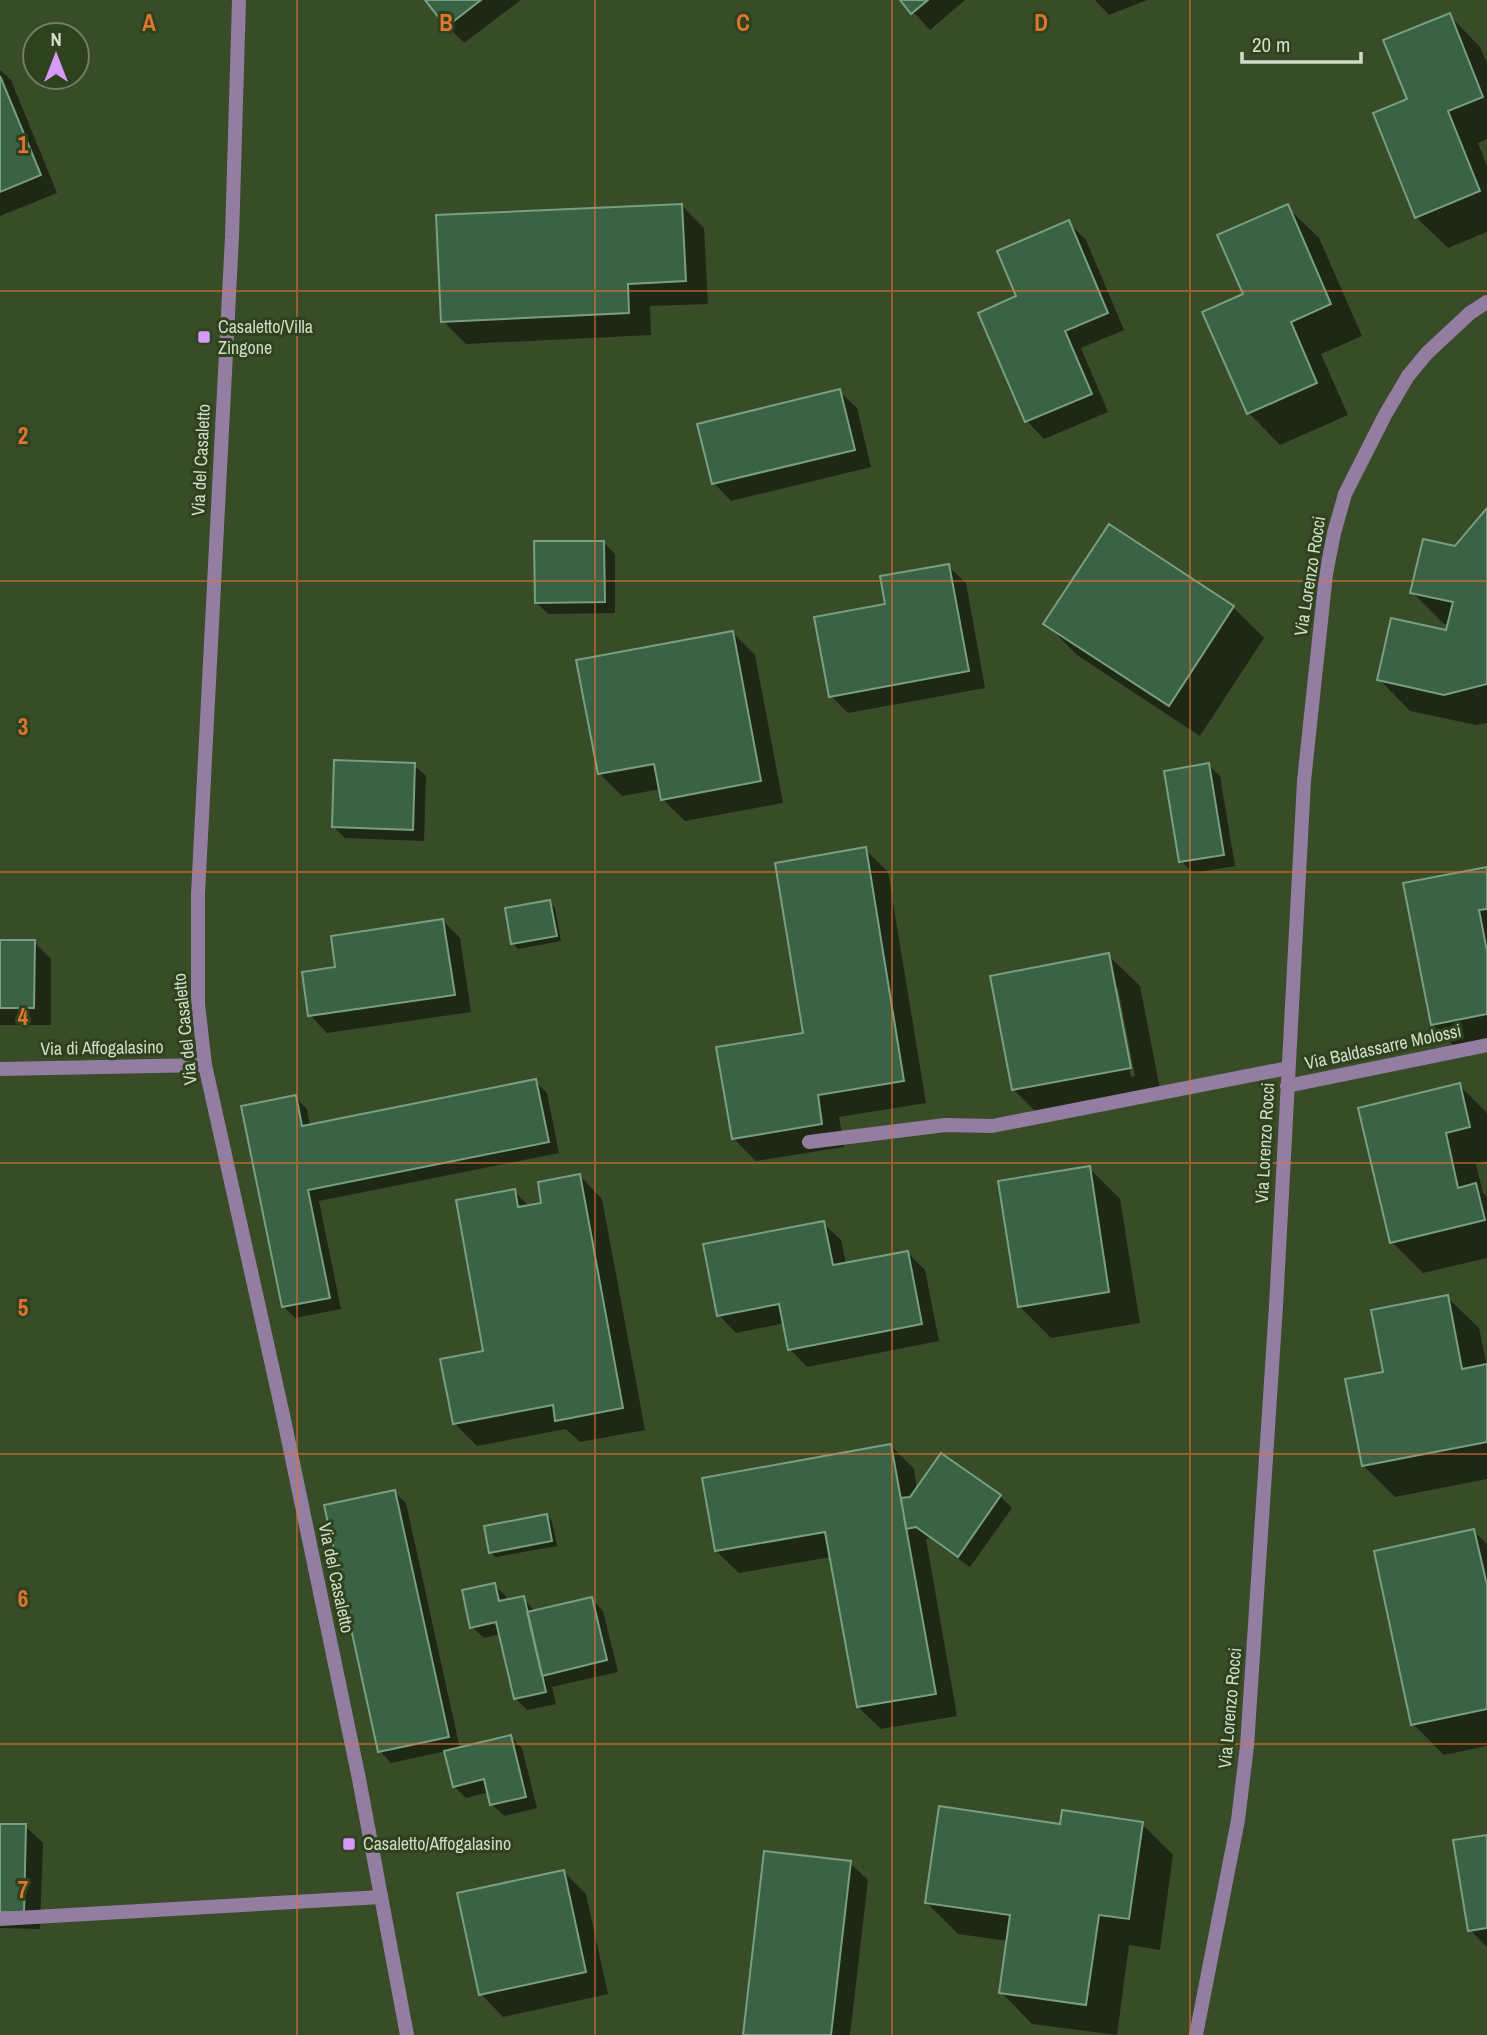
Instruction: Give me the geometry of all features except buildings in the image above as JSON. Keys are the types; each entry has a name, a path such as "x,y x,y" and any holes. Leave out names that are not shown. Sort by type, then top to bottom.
{"street":[{"name":"Via del Casaletto","path":"239,0 232,237 198,894 198,1004 205,1065 283,1415 359,1779 407,2035"},
{"name":"Via Lorenzo Rocci","path":"1196,2035 1238,1820 1247,1746 1274,1334 1304,781 1326,574 1345,494 1408,376 1427,353 1470,313 1487,302"},
{"name":"Via Baldassarre Molossi","path":"1287,1086 1487,1045"},
{"name":"Via di Affogalasino","path":"0,1069 205,1065"},
{"path":"809,1142 945,1125 992,1126 1288,1068"},
{"path":"0,1919 381,1897"}],"place":[{"name":"Casaletto/Villa Zingone","path":"204,337"},
{"name":"Casaletto/Affogalasino","path":"349,1844"}]}
